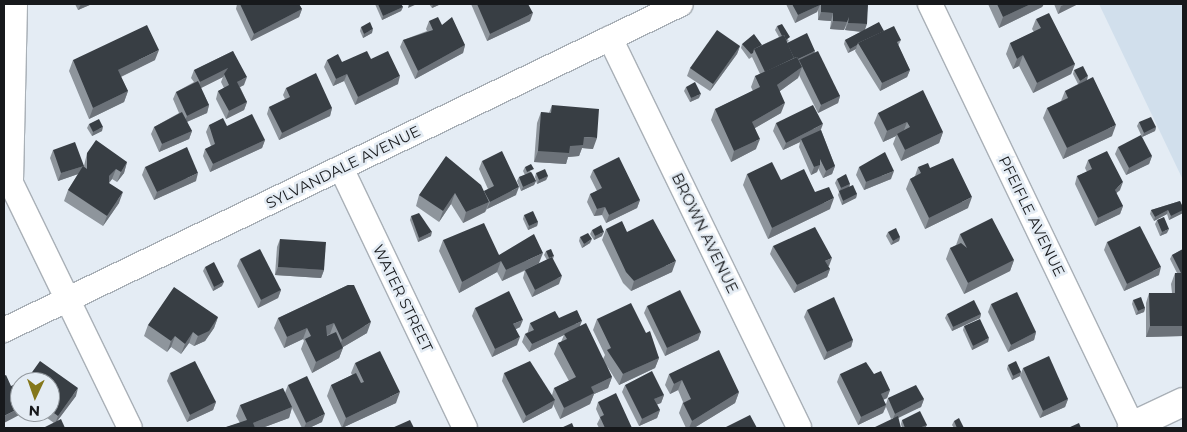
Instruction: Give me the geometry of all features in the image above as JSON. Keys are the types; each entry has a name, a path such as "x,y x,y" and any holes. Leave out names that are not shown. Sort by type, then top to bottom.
{"street":[{"path":"15,4 8,46 11,183 20,209 70,299 130,428"},
{"name":"SYLVANDALE AVENUE","path":"4,330 681,4"},
{"name":"PFEIFLE AVENUE","path":"930,4 1133,427"},
{"name":"BROWN AVENUE","path":"610,38 800,428"},
{"name":"WATER STREET","path":"340,168 465,428"},
{"path":"1133,427 1183,402"}],"shaded area":[{"path":"1099,4 1183,4 1183,180"}],"building":[{"path":"240,4 299,4 302,9 254,34"},
{"path":"378,4 401,4 403,7 383,16"},
{"path":"477,4 528,4 533,13 490,34"},
{"path":"792,4 819,4 820,5 798,15"},
{"path":"821,4 868,4 867,24 848,23 849,17 847,22 833,21 833,13 821,12"},
{"path":"997,4 1031,4 1003,17"},
{"path":"1049,13 1075,64 1037,83 1023,55 1017,59 1010,43 1041,28 1036,19"},
{"path":"438,17 442,25 452,17 465,45 418,71 403,40 433,30 429,21"},
{"path":"370,22 373,29 364,34 361,27"},
{"path":"879,22 884,31 858,43 850,49 845,40"},
{"path":"782,24 790,37 786,40 777,26"},
{"path":"147,25 159,50 118,70 128,91 93,108 73,60"},
{"path":"894,26 901,40 897,42 910,70 882,83 858,43"},
{"path":"717,30 740,46 713,84 690,68"},
{"path":"807,33 815,51 798,59 797,57 794,58 787,43"},
{"path":"754,34 762,45 754,49 751,54 742,44"},
{"path":"784,35 794,58 765,72 754,49"},
{"path":"233,51 247,77 237,82 247,102 229,111 218,91 229,85 224,74 228,68 200,82 194,70"},
{"path":"367,51 371,59 388,51 400,76 358,97 347,74 336,79 327,60 338,54 342,62"},
{"path":"818,51 840,96 821,105 799,60"},
{"path":"797,57 802,67 777,85 785,103 752,122 760,139 734,151 715,109 760,87 755,76"},
{"path":"1083,66 1088,76 1080,81 1074,70"},
{"path":"316,73 332,108 282,133 269,107 290,97 286,88"},
{"path":"1093,77 1116,125 1067,148 1047,108 1068,98 1065,91"},
{"path":"198,81 209,105 187,116 176,92"},
{"path":"695,82 701,94 691,98 686,87"},
{"path":"923,90 943,132 905,150 897,134 910,127 907,122 887,131 878,113"},
{"path":"552,105 599,109 597,138 584,137 583,145 570,146 569,153 538,151 541,112 551,113"},
{"path":"813,105 823,124 786,143 776,123"},
{"path":"182,112 192,131 162,144 154,127"},
{"path":"252,114 265,140 213,164 205,149 215,144 209,125 223,118 227,126"},
{"path":"1151,117 1156,127 1144,133 1139,122"},
{"path":"99,119 103,127 93,132 89,124"},
{"path":"821,130 835,166 826,171 820,159 820,165 814,167 801,139"},
{"path":"1141,135 1152,156 1129,168 1118,147"},
{"path":"96,140 127,162 121,172 116,169 109,176 109,183 123,192 107,216 68,190 83,166 87,169 87,153"},
{"path":"75,142 84,166 61,173 53,150"},
{"path":"187,147 198,173 157,192 145,167"},
{"path":"502,151 519,187 490,202 484,191 494,186 482,161"},
{"path":"1107,151 1123,182 1115,190 1123,206 1098,218 1077,176 1092,169 1088,160"},
{"path":"885,152 894,171 866,182 859,167"},
{"path":"446,156 481,185 489,202 466,212 455,193 443,211 419,195"},
{"path":"619,157 640,200 609,215 605,207 597,209 590,194 602,188 593,170"},
{"path":"953,158 972,197 929,218 910,179 921,173 918,167 928,163 930,168"},
{"path":"772,162 781,180 804,169 815,192 829,187 834,198 772,228 747,174"},
{"path":"531,164 534,169 527,172 525,167"},
{"path":"545,169 548,176 539,180 536,173"},
{"path":"531,172 536,181 523,187 519,177"},
{"path":"846,174 850,184 841,188 837,179"},
{"path":"853,185 857,194 843,201 839,191"},
{"path":"1180,201 1183,210 1171,216 1168,210 1155,217 1151,210"},
{"path":"533,211 538,222 529,226 524,215"},
{"path":"419,213 432,232 419,238 411,216"},
{"path":"1164,217 1169,229 1162,232 1157,220"},
{"path":"992,218 1014,260 968,283 950,248 961,243 967,248 960,234"},
{"path":"653,219 676,261 634,281 626,272 606,229 622,221 627,232"},
{"path":"484,223 499,255 534,234 543,253 506,270 501,261 462,282 443,240"},
{"path":"601,225 604,232 595,236 592,230"},
{"path":"1140,226 1161,267 1127,284 1107,242"},
{"path":"815,227 832,258 825,261 830,269 797,285 773,246"},
{"path":"896,228 900,237 893,241 888,232"},
{"path":"588,233 592,239 584,244 580,237"},
{"path":"280,239 326,242 324,270 278,267"},
{"path":"260,249 281,290 261,300 240,259"},
{"path":"551,249 554,256 549,258 546,251"},
{"path":"1183,249 1183,273 1181,273 1172,255"},
{"path":"552,257 562,276 535,290 525,270"},
{"path":"214,262 224,282 214,287 205,267"},
{"path":"1175,273 1183,273 1183,326 1150,326 1149,293 1175,293"},
{"path":"348,285 354,285 371,322 342,340 334,323 326,326 327,336 336,332 343,348 316,362 305,339 311,336 307,328 287,337 278,318"},
{"path":"174,287 218,317 209,331 198,336 193,332 185,344 175,336 171,341 148,325"},
{"path":"680,290 701,332 667,348 647,306"},
{"path":"509,291 523,320 513,324 520,337 495,349 475,308"},
{"path":"1017,292 1036,332 1011,345 991,304"},
{"path":"834,297 853,340 827,352 807,310"},
{"path":"1141,297 1145,308 1138,311 1133,300"},
{"path":"974,300 981,314 953,327 947,314"},
{"path":"631,303 646,333 650,331 659,358 623,374 607,350 611,348 597,319"},
{"path":"577,310 582,321 532,344 525,334 534,330 530,323 555,311 559,318"},
{"path":"980,319 989,338 973,346 964,326"},
{"path":"586,323 612,377 591,387 594,393 564,408 554,388 576,377 558,343 567,339 564,334"},
{"path":"719,350 739,392 692,421 683,403 691,399 682,380 674,384 669,374"},
{"path":"380,351 400,392 346,418 331,385 356,373 361,383 364,382 355,363"},
{"path":"1049,356 1068,399 1043,411 1023,368"},
{"path":"40,361 55,372 32,372"},
{"path":"195,361 216,402 190,415 170,373"},
{"path":"530,361 555,400 526,416 504,373"},
{"path":"1016,361 1021,372 1013,376 1008,365"},
{"path":"866,362 874,374 881,371 890,390 881,394 886,405 861,417 840,374"},
{"path":"652,371 664,395 654,399 660,410 642,419 625,385"},
{"path":"6,375 10,384 10,413 4,416 4,376"},
{"path":"60,375 78,388 60,413"},
{"path":"307,376 325,414 306,423 288,385"},
{"path":"916,385 924,399 895,414 888,398"},
{"path":"283,388 292,407 253,423 255,428 223,428 247,420 240,405"},
{"path":"616,393 632,428 605,428 600,417 604,415 598,402"},
{"path":"920,411 927,425 919,428 905,428 902,420"},
{"path":"750,415 757,428 724,428"},
{"path":"898,416 901,428 873,428"},
{"path":"959,418 964,428 957,428 954,421"},
{"path":"60,420 65,428 43,428 55,422 60,422"},
{"path":"410,420 414,428 392,428"},
{"path":"572,423 574,428 561,428"},
{"path":"1079,423 1081,428 1068,428"}]}
